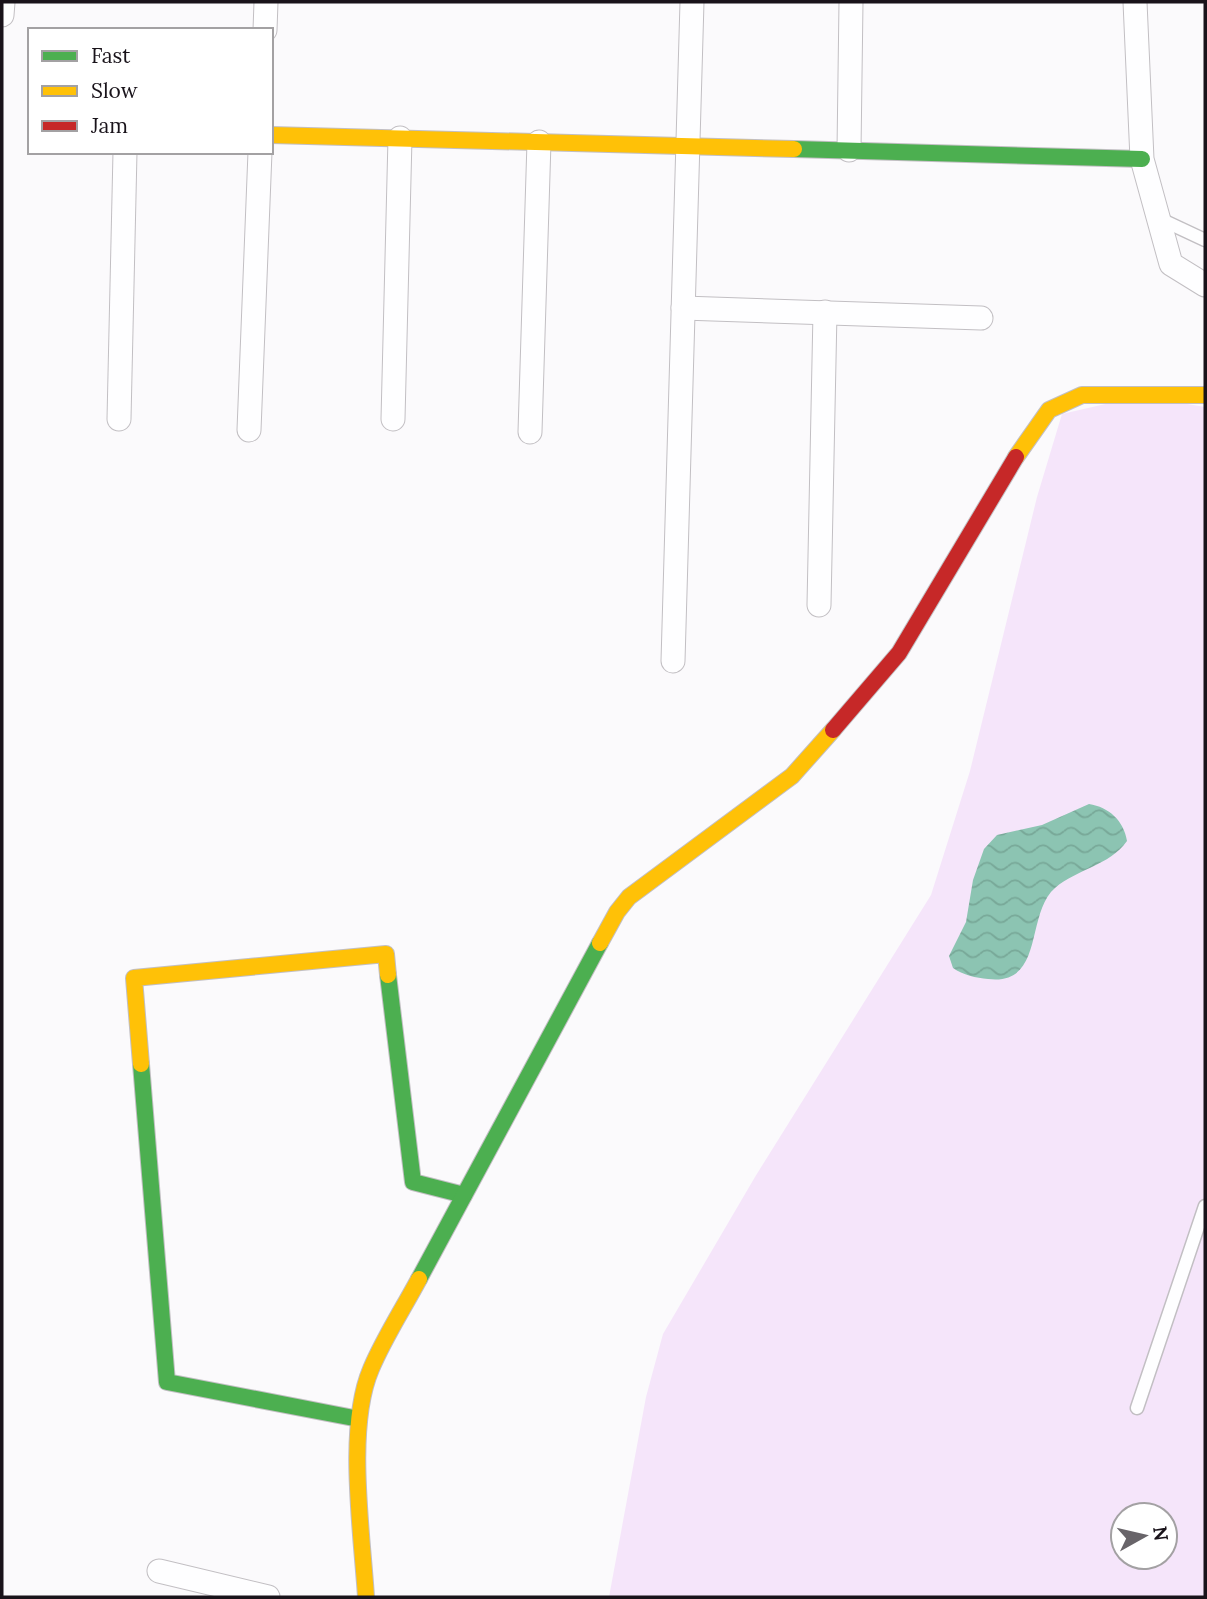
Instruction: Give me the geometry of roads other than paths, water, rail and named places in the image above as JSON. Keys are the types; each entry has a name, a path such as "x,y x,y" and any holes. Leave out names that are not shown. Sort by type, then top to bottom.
{"street":[{"path":"2,15 3,2"},
{"path":"265,28 266,2"},
{"path":"673,661 692,2"},
{"path":"849,150 851,2"},
{"path":"1135,2 1142,159 1171,264 1205,285"},
{"path":"273,135 1142,159"},
{"path":"393,419 400,138"},
{"path":"530,432 538,142"},
{"path":"119,419 125,154"},
{"path":"249,430 260,154"},
{"path":"683,308 981,318"},
{"path":"819,605 825,312"},
{"path":"366,1597 357,1453 359,1419 370,1370 617,912 629,897 792,776 878,680 923,615 1004,474 1049,410 1082,395 1205,395"},
{"path":"359,1419 167,1382 134,978 386,954 413,1182 464,1195"},
{"path":"159,1571 268,1597"}],"lane":[{"path":"1158,218 1205,240"},
{"path":"1137,1408 1205,1206"}],"water":[{"path":"1089,804 1103,808 1114,816 1123,827 1127,841 1102,862 1055,888 1046,900 1032,946 1018,971 1006,978 988,979 970,976 953,968 949,956 966,922 973,880 984,849 997,835 1042,825"}]}
